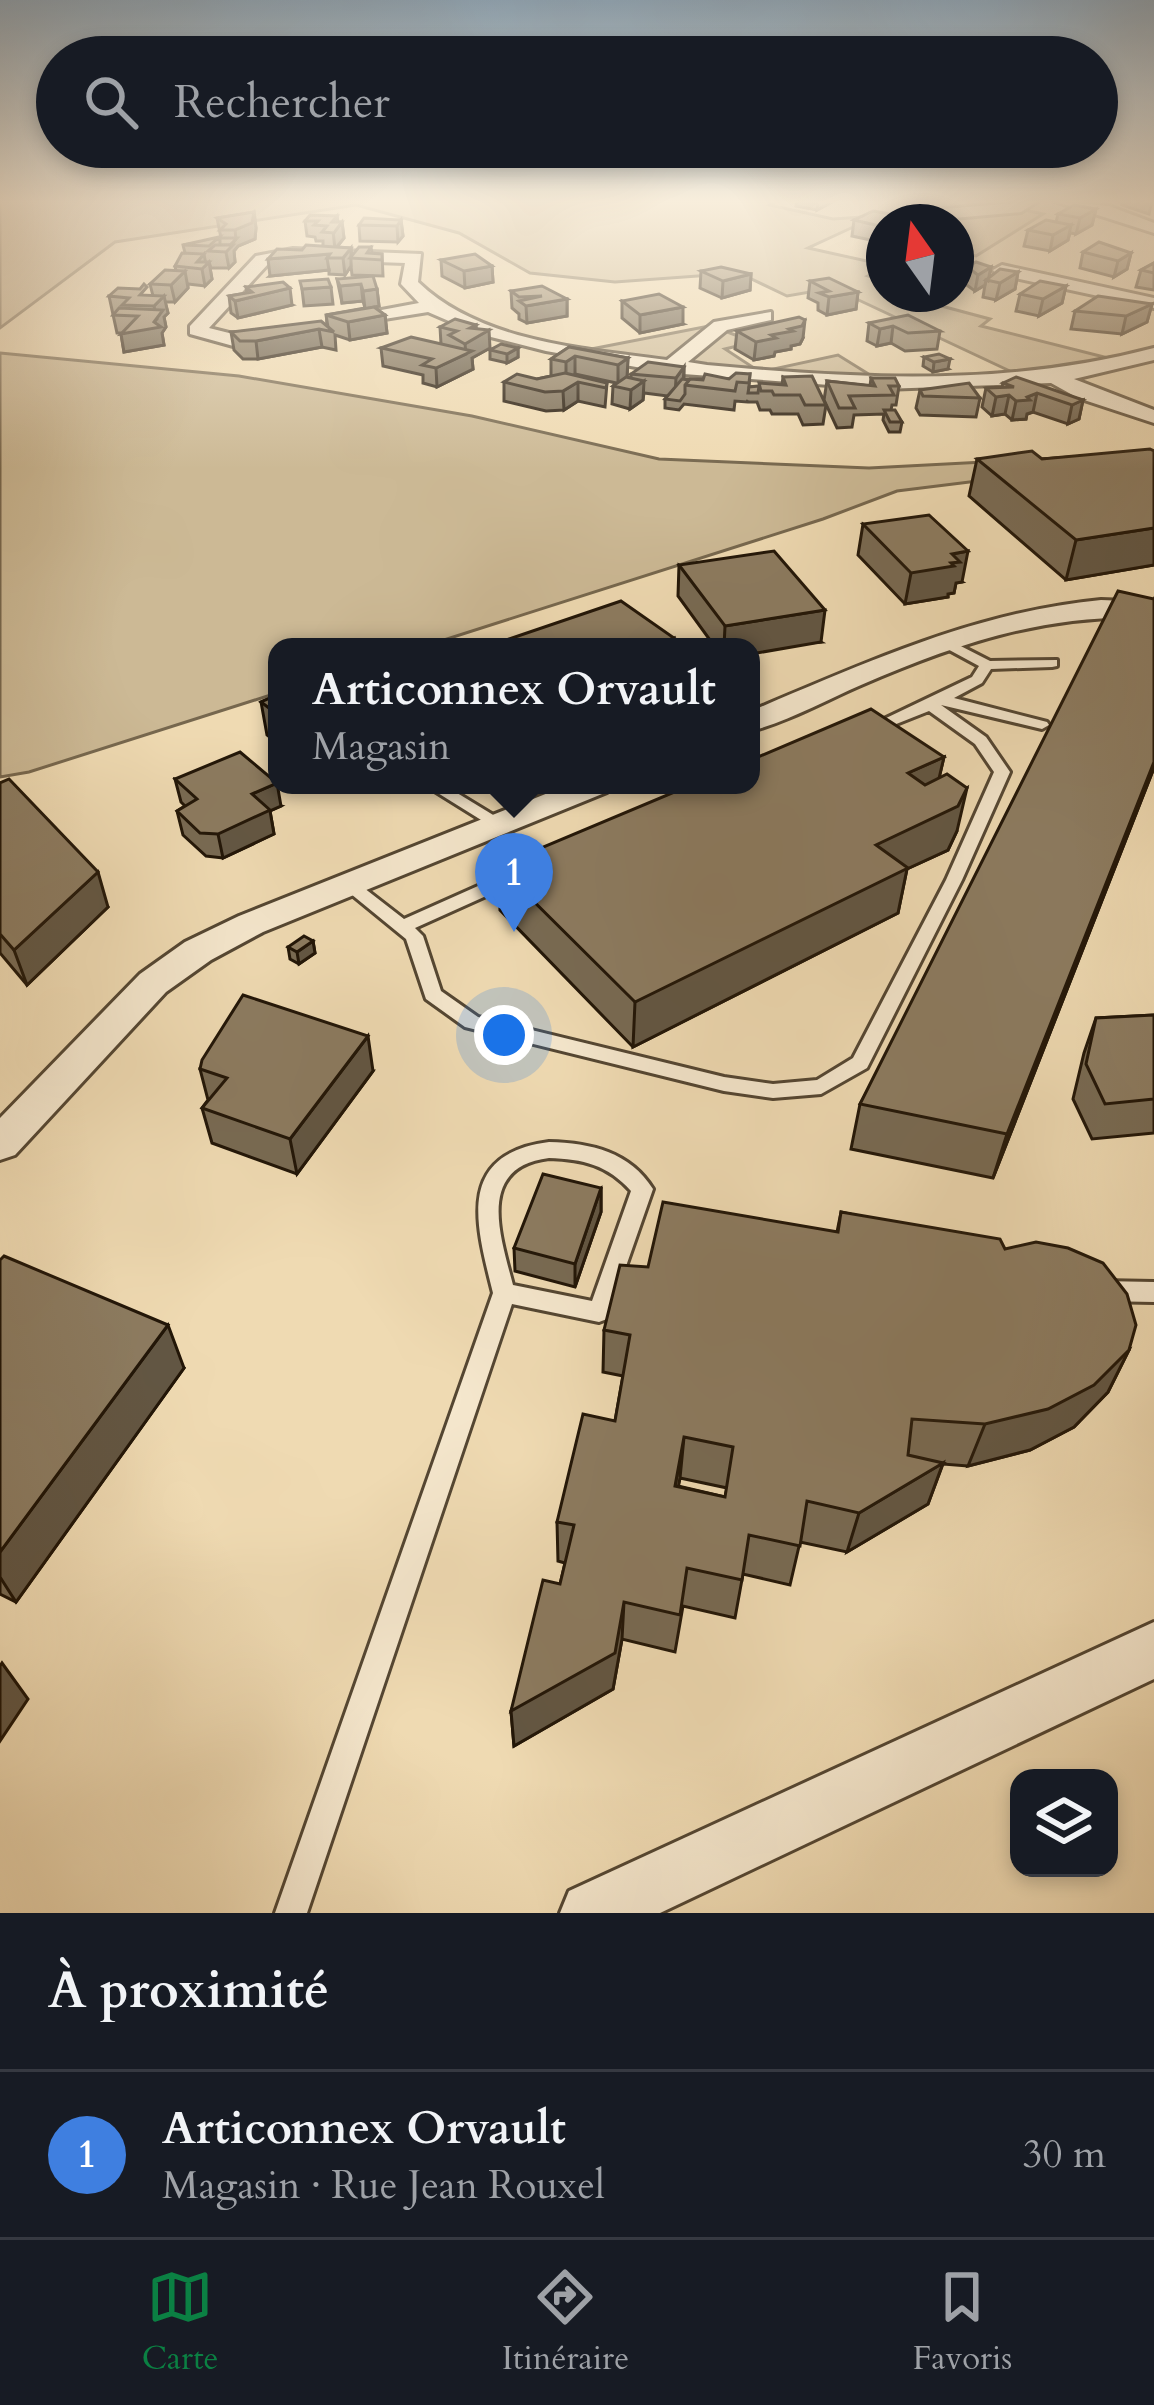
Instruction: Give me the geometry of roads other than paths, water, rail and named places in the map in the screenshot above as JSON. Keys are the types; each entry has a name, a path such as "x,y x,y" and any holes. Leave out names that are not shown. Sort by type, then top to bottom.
{"street":[{"path":"234,290 197,330 237,341 300,330"},
{"path":"414,290 431,306 519,338 670,368 883,383 1054,376 1153,355"},
{"path":"1095,290 1154,303"},
{"path":"322,326 431,306"},
{"path":"670,368 722,326 765,316"},
{"path":"1054,376 1085,394 1154,417"},
{"path":"760,718 1035,612 1118,606 1154,610"},
{"path":"0,1144 153,982 198,951 251,924 574,794"},
{"path":"591,1913 1154,1650"}],"lane":[{"path":"947,643 987,665 1052,663"},
{"path":"841,741 936,702 977,680 987,665"},
{"path":"936,702 1042,724"},
{"path":"349,885 408,931 434,994 472,1022 724,1084 773,1091 821,1088 860,1063 954,880 1002,772 992,749 936,702"},
{"path":"449,794 500,824"},
{"path":"408,931 545,863"},
{"path":"291,1913 319,1820 504,1293 487,1220 494,1180 509,1160 538,1151 584,1151 620,1166 642,1190 646,1213 599,1312 504,1293"},
{"path":"1079,1287 1154,1292"}],"place":[{"name":"Articonnex Orvault","path":"514,932"}]}
